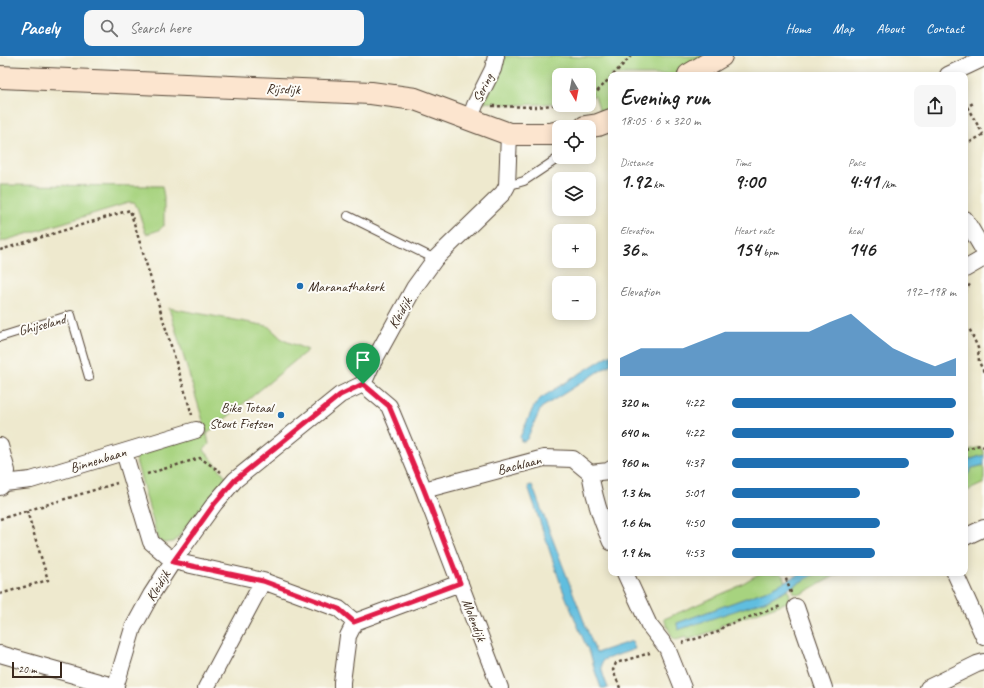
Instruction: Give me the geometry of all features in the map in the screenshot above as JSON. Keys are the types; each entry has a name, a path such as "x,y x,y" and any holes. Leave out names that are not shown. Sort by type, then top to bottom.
{"street":[{"name":"Sering","path":"472,112 493,69 496,56"},
{"path":"694,72 721,56"},
{"path":"954,72 984,58"},
{"name":"Rijsdijk","path":"0,77 371,93 415,99 472,112 509,134 552,134"},
{"path":"596,125 608,121"},
{"path":"507,186 509,134"},
{"name":"Kleidijk","path":"116,687 133,628 151,594 215,503 235,480 340,395 363,384 371,366 414,288 435,259 503,193 507,186"},
{"path":"968,224 984,251"},
{"path":"968,267 984,258"},
{"name":"Molendijk","path":"363,384 389,406 424,490 500,688"},
{"name":"Binnenbaan","path":"2,485 31,480 196,430"},
{"path":"0,446 7,471 2,485"},
{"path":"124,452 151,542 173,562 263,581 339,609 354,622"},
{"name":"Bachlaan","path":"424,490 544,458 573,459 590,473"},
{"path":"608,471 590,473 594,494 608,535"},
{"path":"968,536 984,528"},
{"path":"626,576 649,625 667,648 683,688"},
{"path":"957,576 980,618 984,637"},
{"path":"206,688 263,581"},
{"path":"342,688 348,636 354,622 460,583"},
{"path":"792,601 824,688"},
{"path":"0,654 116,687"},
{"path":"928,688 984,662"}],"lane":[{"path":"507,186 524,181 552,162"},
{"path":"348,216 435,259"},
{"name":"Ghijseland","path":"0,337 71,315 89,377"}],"path":[{"path":"616,72 631,56"},
{"path":"596,93 608,80"},
{"path":"968,106 975,102"},
{"path":"472,112 552,105"},
{"path":"968,110 984,134 968,143"},
{"path":"0,250 130,210 196,430"},
{"path":"968,328 978,348 979,362 984,372"},
{"path":"968,448 980,445 984,447"},
{"path":"0,594 48,580 27,511"},
{"path":"620,688 613,670 616,663 718,632 724,626 792,601 785,576"}],"green space":[{"path":"505,56 603,58 604,56 707,56 680,72 608,72 608,112 601,115 596,99 596,68 552,68 552,103 515,105 484,102 500,70"},
{"path":"0,185 162,186 164,197 164,225 154,232 146,234 137,207 134,203 128,203 0,242"},
{"path":"169,308 268,326 283,340 308,350 207,434"},
{"path":"207,434 209,444 204,450 227,478 198,511 174,542 163,543 159,540 156,532 135,457 161,446"},
{"path":"980,448 984,451 984,455 968,460 968,450"},
{"path":"984,465 984,483 968,491 968,474 972,468"},
{"path":"755,576 783,576 785,582 768,590 677,623 678,629 767,600 788,589 790,596 788,602 721,625 719,629 687,640 686,637 676,640 673,639 664,619 733,589"},
{"path":"811,576 834,576 801,594 794,593 792,586"}],"water":[{"path":"608,356 608,366 541,408 527,439 525,441 521,441 520,437 533,408 541,398"},
{"path":"984,455 984,465 972,468 968,474 968,460"},
{"path":"532,485 596,653 632,641 635,649 603,660 602,670 608,688 601,688 591,656 562,588 528,486"},
{"path":"795,576 811,576 767,600 678,630 677,623 768,590"}],"place":[{"name":"Maranathakerk","path":"300,286"},
{"name":"Bike Totaal Stout Fietsen","path":"281,415"}],"route":[{"path":"363,384 389,406 424,490 460,583 354,622 339,609 263,581 173,562 215,503 235,480 340,395 363,384"}]}
